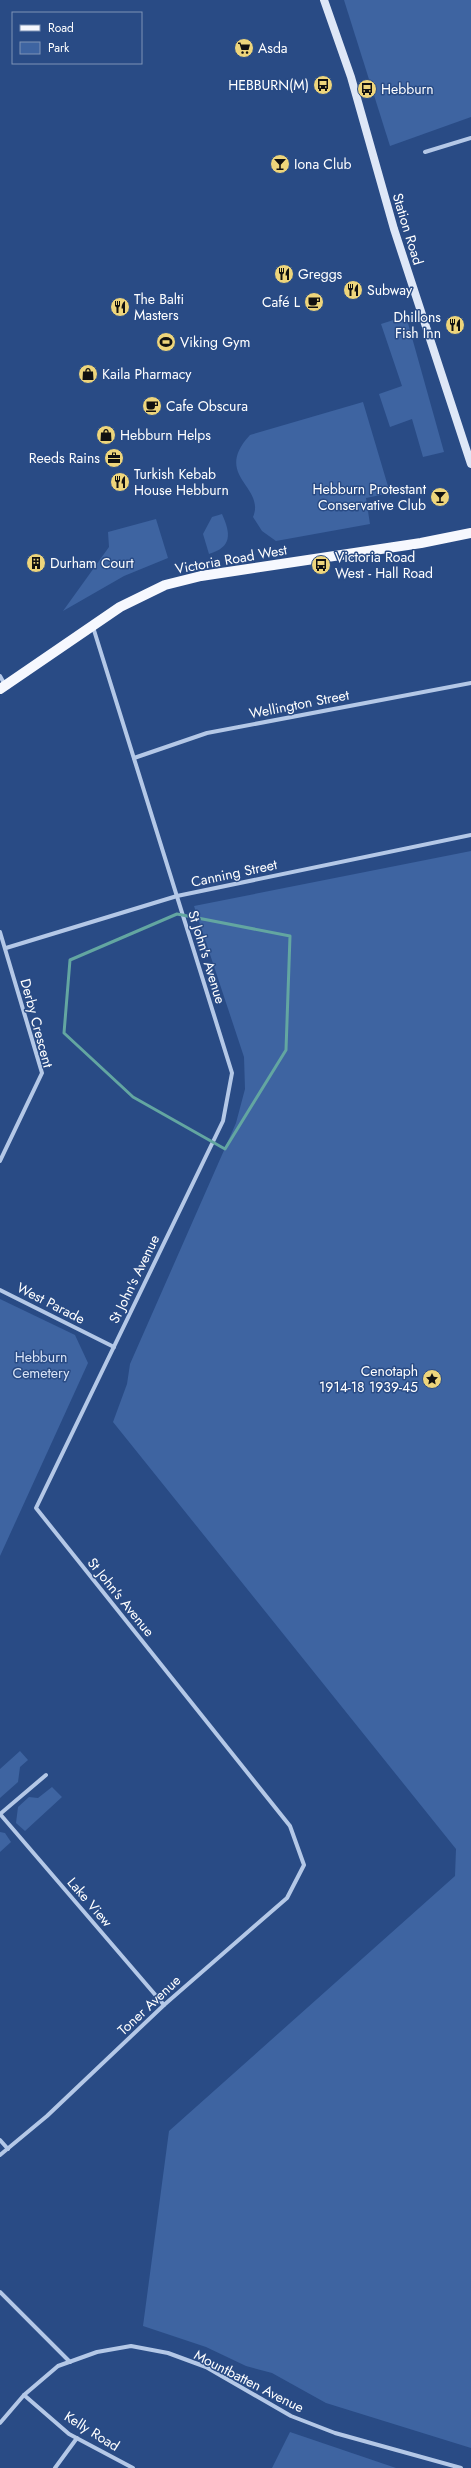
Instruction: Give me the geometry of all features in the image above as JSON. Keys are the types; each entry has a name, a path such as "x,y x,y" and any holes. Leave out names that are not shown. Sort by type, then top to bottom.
{"main road":[{"name":"Station Road","path":"324,0 351,77 394,229 471,464"},
{"name":"Victoria Road West","path":"2,687 120,607 165,585 201,576 421,543 471,533"}],"street":[{"path":"425,152 471,138"},
{"name":"St John's Avenue","path":"92,627 232,1073 223,1120 36,1508 290,1826 304,1865"},
{"path":"0,676 2,687"},
{"name":"Wellington Street","path":"134,758 207,733 471,683"},
{"name":"Canning Street","path":"6,948 177,896 471,835"},
{"name":"Derby Crescent","path":"0,932 42,1072 0,1161"},
{"name":"West Parade","path":"0,1290 114,1347"},
{"name":"Lake View","path":"46,1775 0,1814 164,2005"},
{"name":"Toner Avenue","path":"0,2156 47,2116 164,2005 287,1898 304,1865"},
{"path":"0,2140 8,2149"},
{"path":"0,2292 70,2362"},
{"name":"Mountbatten Avenue","path":"0,2423 24,2395 58,2366 97,2352 131,2346 168,2353 206,2368 291,2416 327,2431 461,2468"},
{"name":"Kelly Road","path":"24,2395 77,2438 132,2468"},
{"path":"55,2468 77,2438"}],"highlighted area":[{"path":"177,914 290,936 286,1050 225,1149 133,1097 64,1033 70,960"}],"green space":[{"path":"344,0 471,0 471,117 390,146"},
{"path":"406,316 444,452 423,457 412,419 390,427 379,394 402,386 381,324"},
{"path":"363,402 390,493 366,498 370,524 276,541 262,531 253,517 255,506 253,497 242,480 236,461 240,449 250,435"},
{"path":"222,514 227,528 228,539 222,548 209,554 203,534 212,517"},
{"path":"156,519 168,558 124,576 63,611 109,547 108,532"},
{"path":"471,851 471,2448 326,2403 272,2373 246,2366 206,2347 143,2326 169,2131 455,1876 456,1849 113,1422 127,1384 130,1364 236,1123 245,1089 244,1057 194,906"},
{"name":"Hebburn Cemetery","path":"0,1299 75,1335 88,1363 0,1556"},
{"path":"20,1751 28,1760 20,1767 18,1782 0,1798 0,1769"},
{"path":"52,1787 62,1797 25,1831 16,1823 18,1807 29,1797 38,1798"},
{"path":"0,1832 5,1833 11,1842 0,1852"},
{"path":"290,2432 396,2468 272,2468"}],"place":[{"name":"Asda","path":"244,48"},
{"name":"HEBBURN(M)","path":"323,85"},
{"name":"Hebburn","path":"367,89"},
{"name":"Iona Club","path":"280,164"},
{"name":"Greggs","path":"284,274"},
{"name":"Subway","path":"353,290"},
{"name":"Café L","path":"314,302"},
{"name":"The Balti Masters","path":"120,307"},
{"name":"Dhillons Fish Inn","path":"455,325"},
{"name":"Viking Gym","path":"166,342"},
{"name":"Kaila Pharmacy","path":"88,374"},
{"name":"Cafe Obscura","path":"152,406"},
{"name":"Hebburn Helps","path":"106,435"},
{"name":"Reeds Rains","path":"114,458"},
{"name":"Turkish Kebab House Hebburn","path":"120,482"},
{"name":"Hebburn Protestant Conservative Club","path":"440,497"},
{"name":"Durham Court","path":"36,563"},
{"name":"Victoria Road West - Hall Road","path":"321,565"},
{"name":"Cenotaph 1914-18 1939-45","path":"432,1379"}]}
